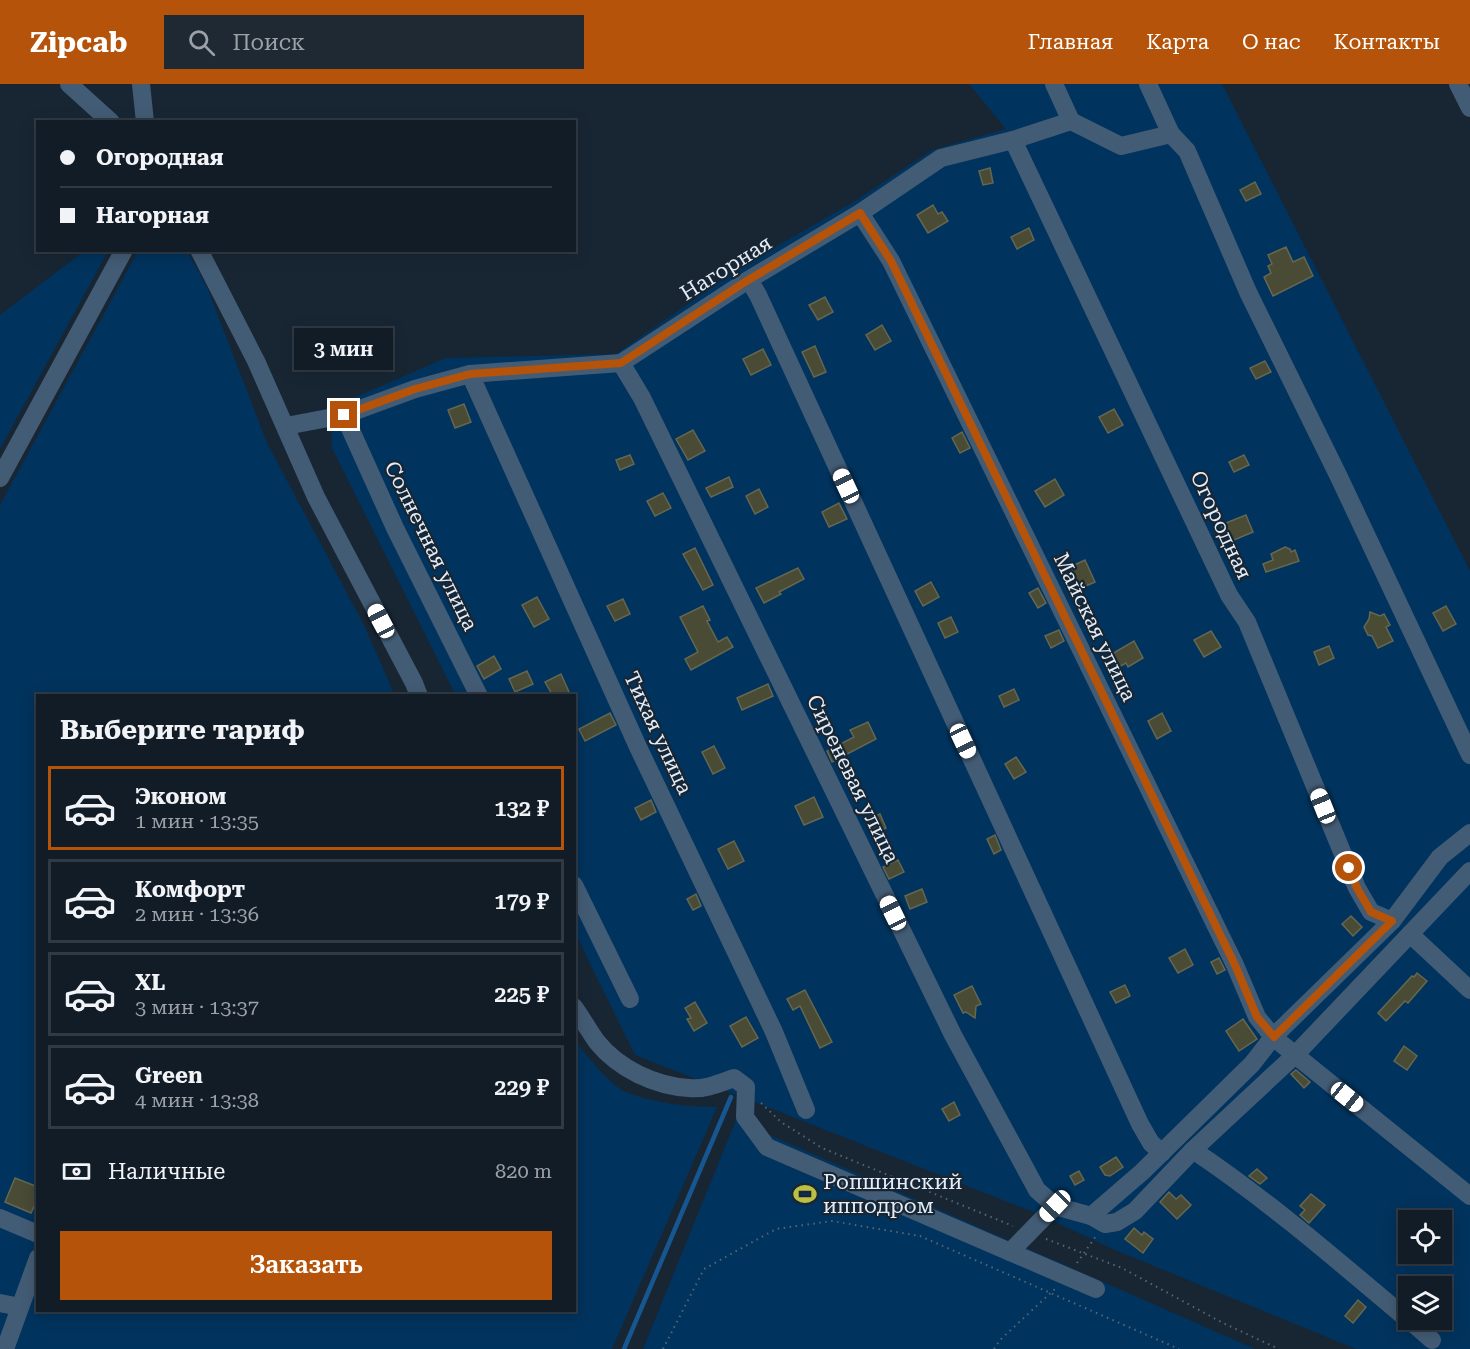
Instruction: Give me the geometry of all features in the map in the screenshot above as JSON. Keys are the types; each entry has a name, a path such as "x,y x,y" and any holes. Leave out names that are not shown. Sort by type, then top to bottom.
{"street":[{"path":"69,84 109,120"},
{"path":"141,84 145,120"},
{"path":"1054,84 1071,121 1121,146 1171,134"},
{"path":"1148,84 1171,134 1187,151 1248,291 1470,755"},
{"path":"1458,84 1470,108"},
{"name":"Нагорная","path":"286,426 344,415 415,389 470,374 621,363 745,282 860,213 941,158 1013,140 1071,121"},
{"name":"Огородная","path":"1013,140 1229,595 1247,622 1357,888 1371,912 1392,921"},
{"name":"Майская улица","path":"860,213 891,261 1235,965 1257,1017 1274,1037 1295,1055 1470,1196"},
{"path":"0,478 123,252"},
{"path":"200,252 256,361 316,497 418,694"},
{"path":"745,282 752,285 758,294 1140,1124 1151,1143 1162,1153"},
{"name":"Сиреневая улица","path":"621,363 647,409 953,1035 1037,1190 1055,1206 1091,1216 1105,1224 1118,1222 1135,1211 1193,1150 1295,1055 1470,871"},
{"name":"Тихая улица","path":"470,374 638,747 774,1032 806,1110"},
{"name":"Солнечная улица","path":"344,415 395,528 478,694"},
{"path":"1091,1216 1162,1153 1252,1064 1274,1037 1392,921 1440,857 1470,833"},
{"path":"576,889 630,999"},
{"path":"1410,934 1470,990"},
{"path":"576,1010 598,1043 627,1069 655,1082 691,1089 716,1085 734,1078 746,1087 745,1117 766,1147 1096,1289"},
{"path":"1193,1150 1300,1229 1398,1311"},
{"path":"1010,1252 1055,1206"},
{"path":"0,1218 36,1233"},
{"path":"5,1349 36,1263"},
{"path":"0,1303 20,1307"},
{"path":"1420,1330 1432,1340"}],"path":[{"path":"746,1087 782,1122 822,1148 1122,1268 1223,1323 1279,1349"},
{"path":"663,1349 704,1269 776,1229 832,1221 920,1236 1179,1349"}],"shaded area":[{"path":"969,84 1222,84 1470,571 1470,1349 1356,1349 1115,1250 1036,1213 635,1055 576,935 576,694 455,694 332,448 330,408 446,358 616,354 741,267 855,201 932,150 1006,129"},
{"path":"83,252 107,252 0,449 0,315"},
{"path":"137,252 188,252 207,287 267,443 365,627 394,694 36,694 36,1312 576,1312 576,1041 606,1077 626,1092 671,1104 717,1107 612,1349 0,1349 0,505"},
{"name":"Ропшинский ипподром","path":"736,1120 1255,1349 643,1349"}],"building":[{"path":"990,168 993,183 983,185 979,171"},
{"path":"1255,182 1261,194 1246,201 1240,190"},
{"path":"933,205 938,214 942,212 948,221 928,233 917,215"},
{"path":"1029,228 1034,240 1017,249 1011,237"},
{"path":"1286,247 1293,262 1304,257 1313,276 1273,296 1264,277 1271,273 1268,266 1272,264 1268,255"},
{"path":"825,297 833,312 818,320 809,305"},
{"path":"882,325 891,341 875,350 866,335"},
{"path":"815,346 826,372 814,377 802,352"},
{"path":"763,349 771,365 751,375 743,359"},
{"path":"1265,361 1271,372 1256,379 1250,368"},
{"path":"464,404 471,422 455,428 448,410"},
{"path":"1114,409 1123,425 1108,433 1099,417"},
{"path":"693,430 705,451 688,460 676,439"},
{"path":"962,432 970,448 960,453 952,438"},
{"path":"630,455 634,464 620,470 616,460"},
{"path":"1244,455 1249,465 1234,472 1229,462"},
{"path":"729,477 733,487 711,497 706,488"},
{"path":"1055,479 1064,495 1045,507 1035,491"},
{"path":"759,489 768,507 755,514 746,496"},
{"path":"663,493 671,508 655,516 647,501"},
{"path":"839,503 847,519 829,527 822,512"},
{"path":"1246,515 1253,532 1229,542 1221,525"},
{"path":"1285,547 1291,552 1295,550 1299,561 1266,572 1263,564 1273,560 1271,554"},
{"path":"695,548 713,585 703,590 683,554"},
{"path":"1085,560 1095,582 1079,589 1070,567"},
{"path":"798,568 804,579 764,603 756,588"},
{"path":"931,582 939,597 923,606 915,591"},
{"path":"1038,588 1046,603 1038,608 1029,593"},
{"path":"537,597 549,619 534,627 522,605"},
{"path":"623,599 630,614 615,621 607,606"},
{"path":"703,606 710,620 707,621 718,642 727,637 733,647 691,670 685,659 698,652 680,617"},
{"path":"1446,606 1456,624 1443,631 1433,613"},
{"path":"1370,612 1380,616 1384,614 1390,625 1386,627 1393,641 1378,648 1364,627"},
{"path":"951,617 958,632 945,638 938,623"},
{"path":"1059,630 1064,641 1051,648 1045,636"},
{"path":"1211,631 1221,647 1204,657 1194,640"},
{"path":"1134,641 1143,658 1128,667 1126,663 1117,668 1110,655"},
{"path":"1329,646 1334,658 1319,665 1314,652"},
{"path":"494,656 501,669 484,679 477,666"},
{"path":"527,671 533,684 515,692 509,679"},
{"path":"561,674 569,692 552,694 545,682"},
{"path":"768,684 773,696 742,710 737,698"},
{"path":"1014,689 1019,700 1004,707 999,696"},
{"path":"610,713 616,725 585,741 579,729"},
{"path":"1162,713 1171,731 1157,739 1148,721"},
{"path":"868,722 876,739 832,762 827,751 854,737 850,730"},
{"path":"714,746 725,768 713,774 702,752"},
{"path":"1016,757 1026,772 1014,779 1005,764"},
{"path":"814,797 823,817 804,825 795,806"},
{"path":"651,800 656,812 641,820 635,808"},
{"path":"880,814 886,828 874,833 868,819"},
{"path":"995,835 1001,850 994,854 987,839"},
{"path":"734,841 744,861 728,869 718,849"},
{"path":"898,860 904,872 889,879 883,867"},
{"path":"922,889 927,902 910,909 905,896"},
{"path":"696,894 701,906 693,910 687,899"},
{"path":"1351,916 1362,927 1353,936 1342,924"},
{"path":"1185,949 1193,965 1178,973 1169,958"},
{"path":"1219,958 1225,970 1217,974 1211,962"},
{"path":"1417,973 1427,981 1408,1003 1405,1001 1386,1021 1378,1013"},
{"path":"1125,985 1130,996 1116,1003 1110,992"},
{"path":"972,986 981,1004 976,1006 975,1018 966,1012 963,1013 954,995"},
{"path":"805,990 832,1042 820,1048 800,1006 793,1010 787,999"},
{"path":"695,1002 707,1023 694,1031 687,1019 691,1018 685,1008"},
{"path":"746,1017 758,1038 742,1047 730,1026"},
{"path":"1243,1019 1257,1039 1239,1051 1226,1031"},
{"path":"1404,1046 1417,1056 1407,1070 1394,1061"},
{"path":"1296,1070 1310,1082 1304,1088 1291,1074"},
{"path":"954,1102 960,1115 949,1121 942,1109"},
{"path":"1116,1157 1123,1167 1110,1176 1105,1175 1100,1167"},
{"path":"1257,1169 1267,1178 1260,1184 1249,1176"},
{"path":"1079,1171 1084,1180 1075,1185 1070,1176"},
{"path":"15,1178 36,1186 36,1202 31,1213 5,1202"},
{"path":"1169,1192 1176,1199 1181,1195 1191,1205 1177,1219 1160,1202"},
{"path":"1311,1194 1325,1205 1309,1223 1300,1215 1305,1210 1300,1206"},
{"path":"1134,1228 1142,1235 1144,1232 1153,1239 1143,1253 1125,1239"},
{"path":"1358,1300 1366,1307 1353,1323 1345,1316"}],"waterway":[{"path":"624,1349 731,1097"}],"place":[{"name":"Ропшинский ипподром","path":"805,1194"}],"route":[{"path":"344,415 415,389 470,374 621,363 745,282 860,213 891,261 935,349 987,460 1103,692 1235,965 1257,1017 1274,1037 1392,921 1371,912 1349,868"}]}
